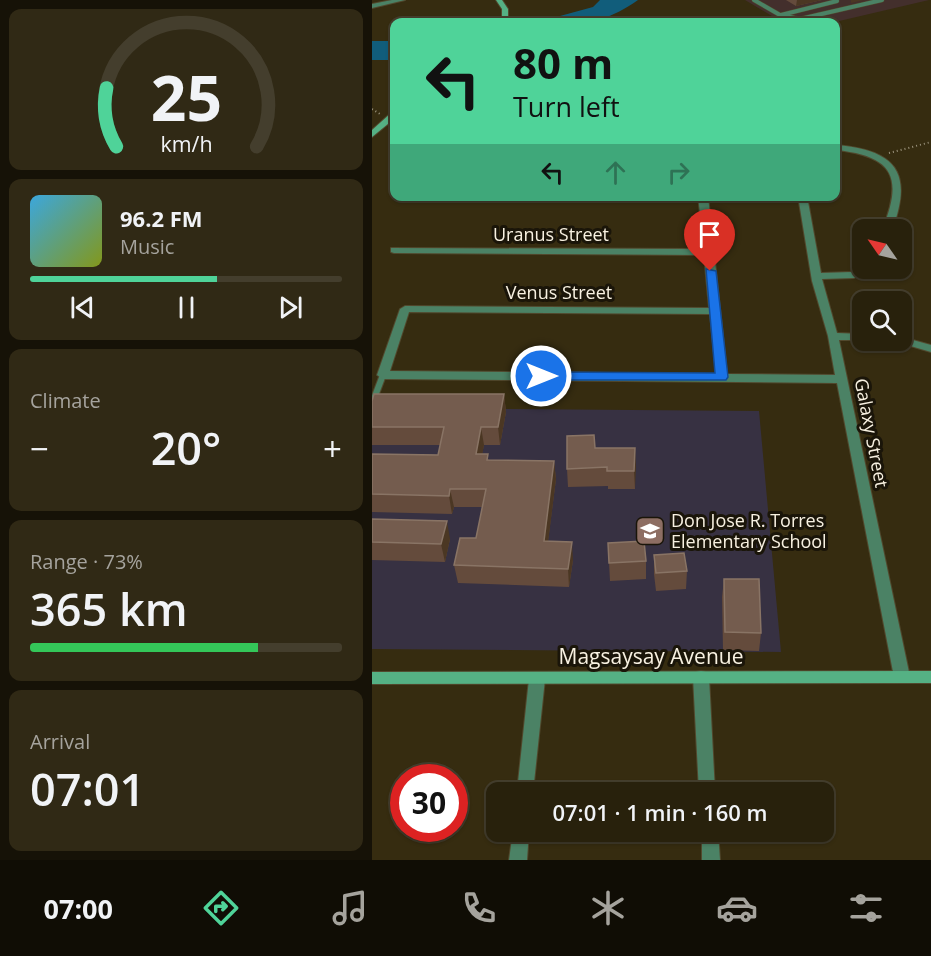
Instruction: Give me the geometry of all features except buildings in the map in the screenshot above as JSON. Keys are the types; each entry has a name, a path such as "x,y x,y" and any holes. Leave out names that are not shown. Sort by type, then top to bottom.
{"street":[{"path":"372,6 402,0"},
{"path":"499,0 505,9 506,18"},
{"path":"372,134 390,118"},
{"path":"840,148 866,150 878,154 887,163 899,186 892,219"},
{"path":"703,201 722,377"},
{"name":"Galaxy Street","path":"802,201 817,276 833,336 902,677"},
{"name":"Uranus Street","path":"394,250 709,252"},
{"path":"817,276 852,275"},
{"name":"Venus Street","path":"383,375 405,309 713,310"},
{"path":"833,336 852,337"},
{"path":"912,343 931,349"},
{"path":"383,375 841,379"},
{"path":"701,676 706,782"},
{"name":"Magsaysay Avenue","path":"372,680 701,676 931,677"},
{"path":"526,782 537,679"},
{"path":"518,860 520,842"},
{"path":"710,842 711,860"}],"lane":[{"path":"754,0 780,15 795,18"},
{"path":"804,18 882,0"},
{"path":"780,15 837,1"},
{"path":"372,404 383,375"}],"path":[{"path":"894,153 931,142"}],"shaded area":[{"path":"745,0 929,0 840,21 840,18 775,18"},
{"name":"Don Jose R. Torres Elementary School","path":"377,408 759,411 781,652 372,649 372,424"}],"water":[{"path":"600,0 638,0 604,18 553,18 593,7"},
{"path":"372,41 390,41 390,60 372,60"}],"place":[{"name":"Don Jose R. Torres Elementary School","path":"650,531"}],"route":[{"path":"541,376 722,377 710,271"}]}
